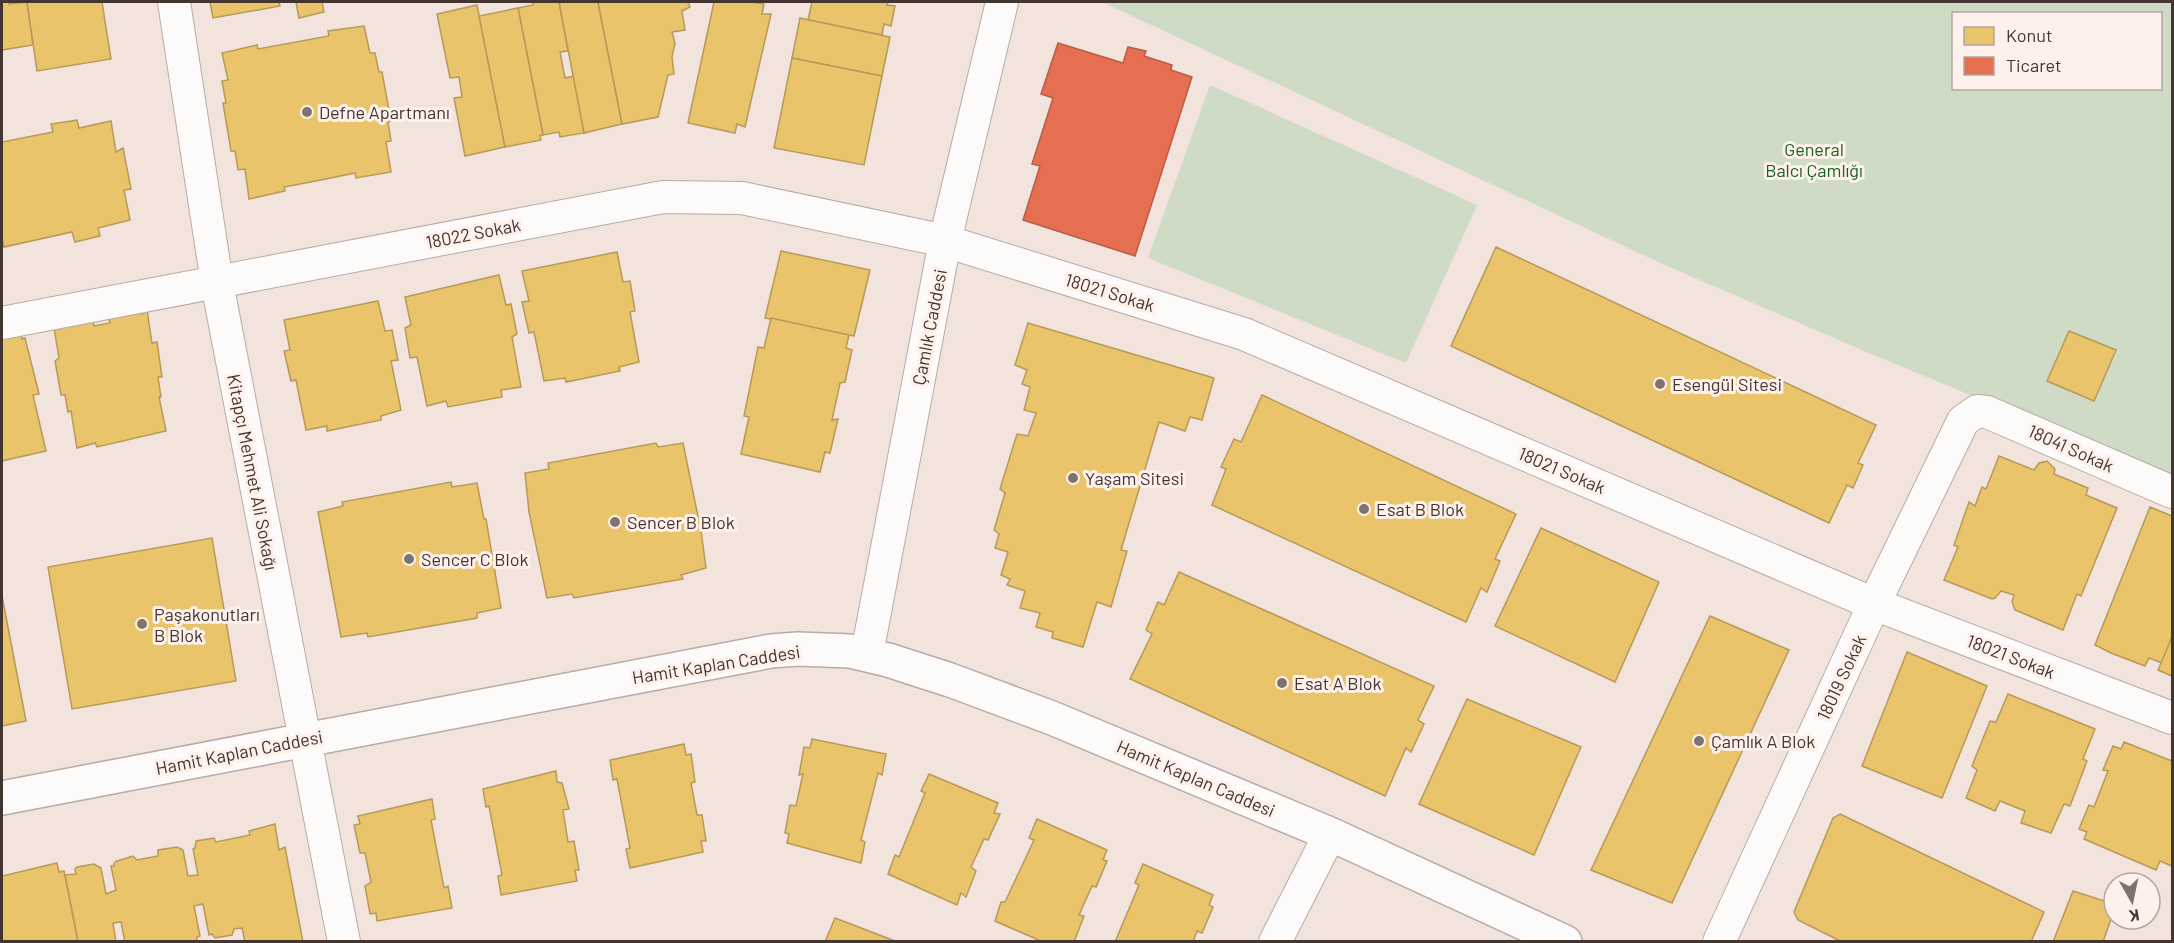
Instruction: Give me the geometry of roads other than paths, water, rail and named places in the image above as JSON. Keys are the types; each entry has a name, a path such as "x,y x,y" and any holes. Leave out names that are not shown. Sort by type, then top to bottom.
{"main road":[{"name":"Hamit Kaplan Caddesi","path":"2,798 771,651 826,649 867,654 940,677 1052,718 1330,834 1565,942"}],"street":[{"name":"Kitapçı Mehmet Ali Sokağı","path":"174,2 217,283 344,942"},
{"name":"Çamlık Caddesi","path":"867,654 945,240 1002,2"},
{"name":"18022 Sokak","path":"2,323 663,197 742,198 945,240"},
{"name":"18021 Sokak","path":"945,240 1244,334 1875,604 2172,718"},
{"name":"18041 Sokak","path":"1969,415 1977,411 1987,412 2172,492"},
{"name":"18019 Sokak","path":"1719,942 1875,604 1959,428 1969,415"},
{"path":"1275,942 1330,834"}],"place":[{"name":"Defne Apartmanı","path":"307,112"},
{"name":"Esengül Sitesi","path":"1660,384"},
{"name":"Yaşam Sitesi","path":"1073,478"},
{"name":"Esat B Blok","path":"1364,509"},
{"name":"Sencer B Blok","path":"615,522"},
{"name":"Sencer C Blok","path":"409,559"},
{"name":"Paşakonutları B Blok","path":"142,624"},
{"name":"Esat A Blok","path":"1282,683"},
{"name":"Çamlık A Blok","path":"1699,741"}],"park label":[{"name":"General Balcı Çamlığı","path":"1814,159"}]}
